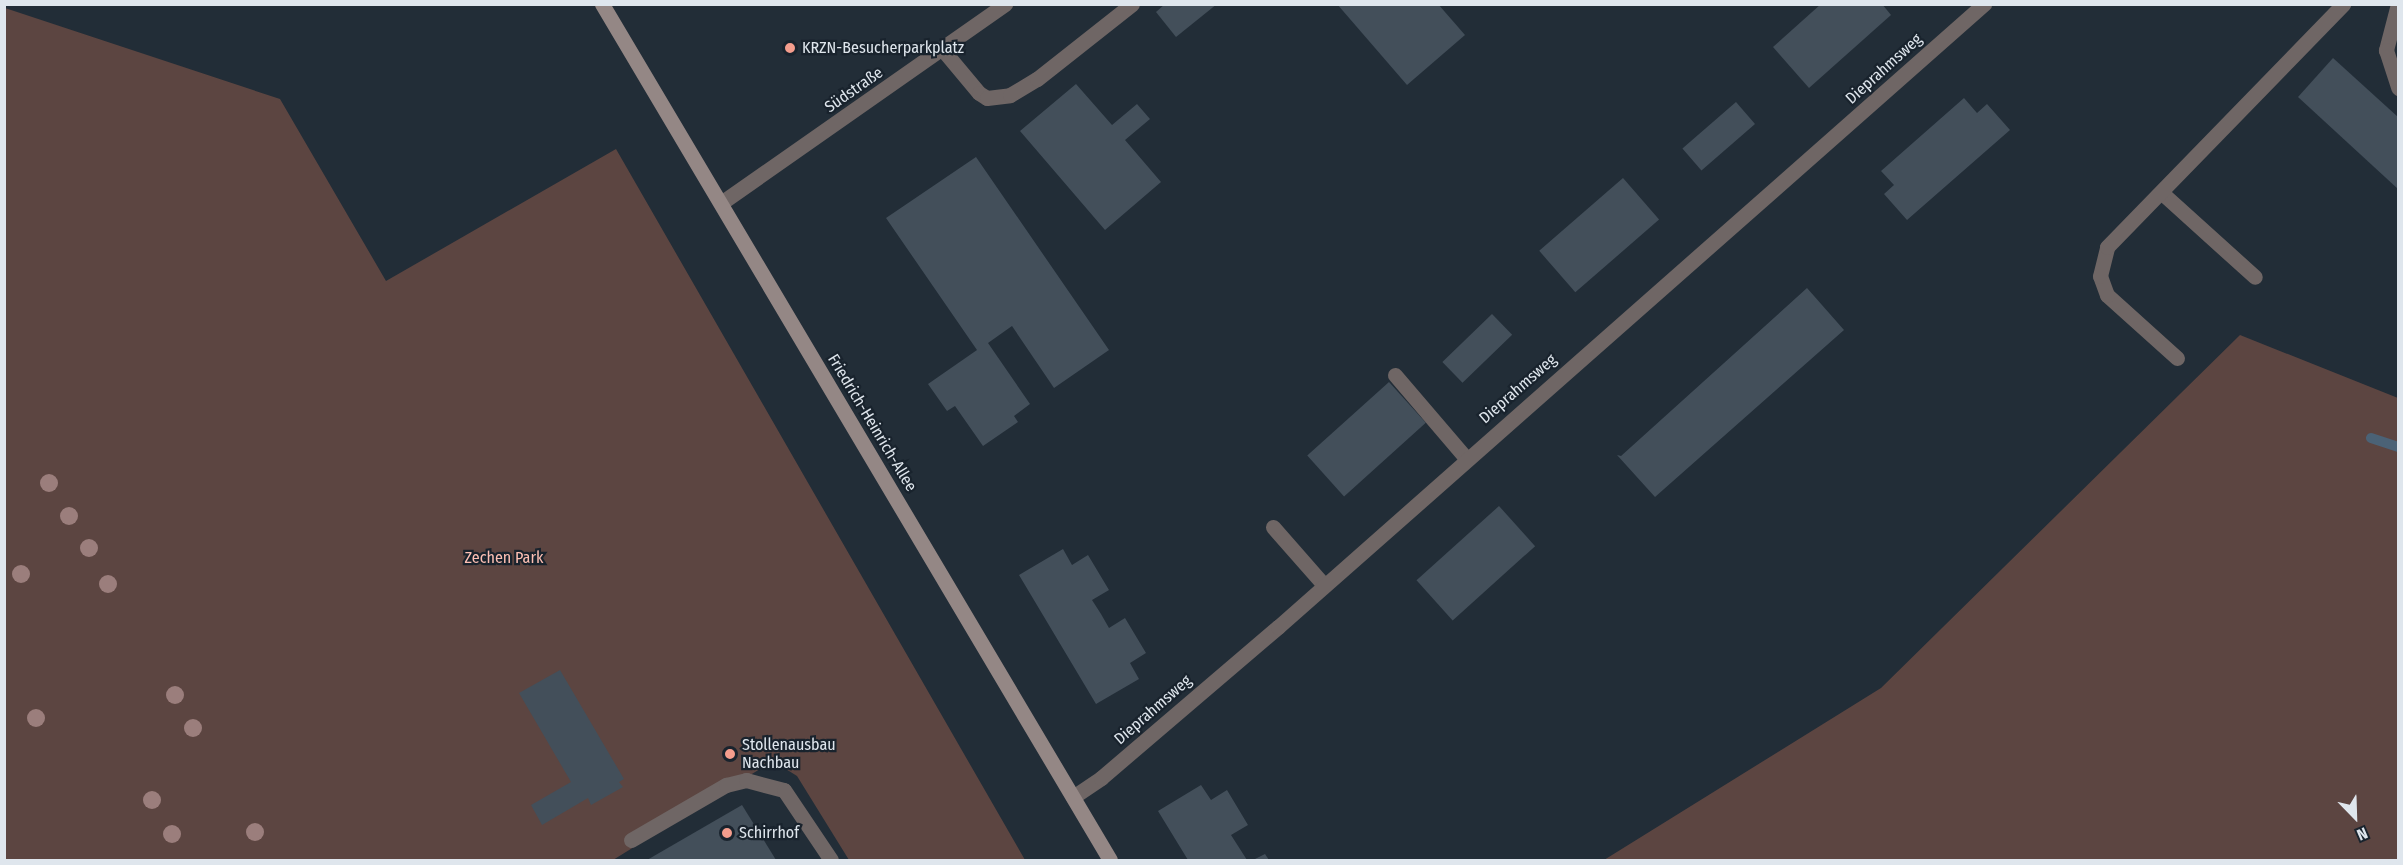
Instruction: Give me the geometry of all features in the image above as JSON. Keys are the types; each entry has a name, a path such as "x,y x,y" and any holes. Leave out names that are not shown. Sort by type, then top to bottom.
{"main road":[{"name":"Friedrich-Heinrich-Allee","path":"602,4 1110,861"}],"street":[{"name":"Südstraße","path":"720,203 943,50 1005,4"},
{"path":"943,50 979,93 987,98 1010,95 1037,79 1132,4"},
{"name":"Dieprahmsweg","path":"1073,797 1101,778 1324,585 1984,4"},
{"path":"2177,358 2107,295 2100,276 2107,247 2162,193 2343,4"},
{"path":"2398,4 2386,50 2398,88"},
{"path":"2162,193 2255,277"},
{"path":"1395,375 1466,458"},
{"path":"1273,527 1324,585"},
{"path":"631,840 726,785 746,780 784,790 831,861"}],"green space":[{"name":"Zechen Park","path":"5,8 280,99 386,281 616,149 1025,860 849,860 797,776 773,761 613,860 5,860"},
{"path":"2240,335 2398,398 2398,860 1604,860 1881,688"}],"building":[{"path":"1165,4 1217,4 1176,37 1156,12"},
{"path":"1337,4 1438,4 1465,35 1407,85"},
{"path":"1821,4 1882,4 1891,15 1809,88 1773,47"},
{"path":"2333,58 2398,117 2398,189 2298,97"},
{"path":"1076,84 1112,125 1137,104 1150,119 1125,140 1161,182 1105,230 1020,131"},
{"path":"1964,98 1977,113 1987,104 2010,130 1907,220 1884,194 1894,185 1881,171"},
{"path":"1736,102 1755,124 1701,170 1682,149"},
{"path":"976,157 1109,350 1054,388 1012,326 988,343 1030,404 1014,416 1018,422 983,446 955,406 947,411 928,384 977,350 886,218"},
{"path":"1623,178 1659,220 1575,292 1539,251"},
{"path":"1807,288 1844,330 1655,497 1617,455 1621,456"},
{"path":"1492,314 1512,335 1463,383 1442,362"},
{"path":"1389,382 1426,423 1344,496 1307,456"},
{"path":"1499,506 1535,546 1453,620 1417,580"},
{"path":"1063,549 1072,565 1088,555 1109,590 1092,600 1109,628 1125,618 1146,653 1130,663 1139,679 1096,704 1019,575"},
{"path":"560,670 624,779 619,782 623,787 591,805 588,798 542,825 531,805 571,782 519,693"},
{"path":"1201,785 1211,800 1227,790 1248,825 1231,835 1247,860 1188,860 1158,811"},
{"name":"Schirrhof","path":"742,805 776,860 647,860"},
{"path":"1265,854 1269,860 1253,860"}],"waterway":[{"path":"2371,438 2398,447"}],"place":[{"name":"KRZN-Besucherparkplatz","path":"790,48"},
{"name":"Stollenausbau Nachbau","path":"730,754"},
{"name":"Schirrhof","path":"727,833"}]}
